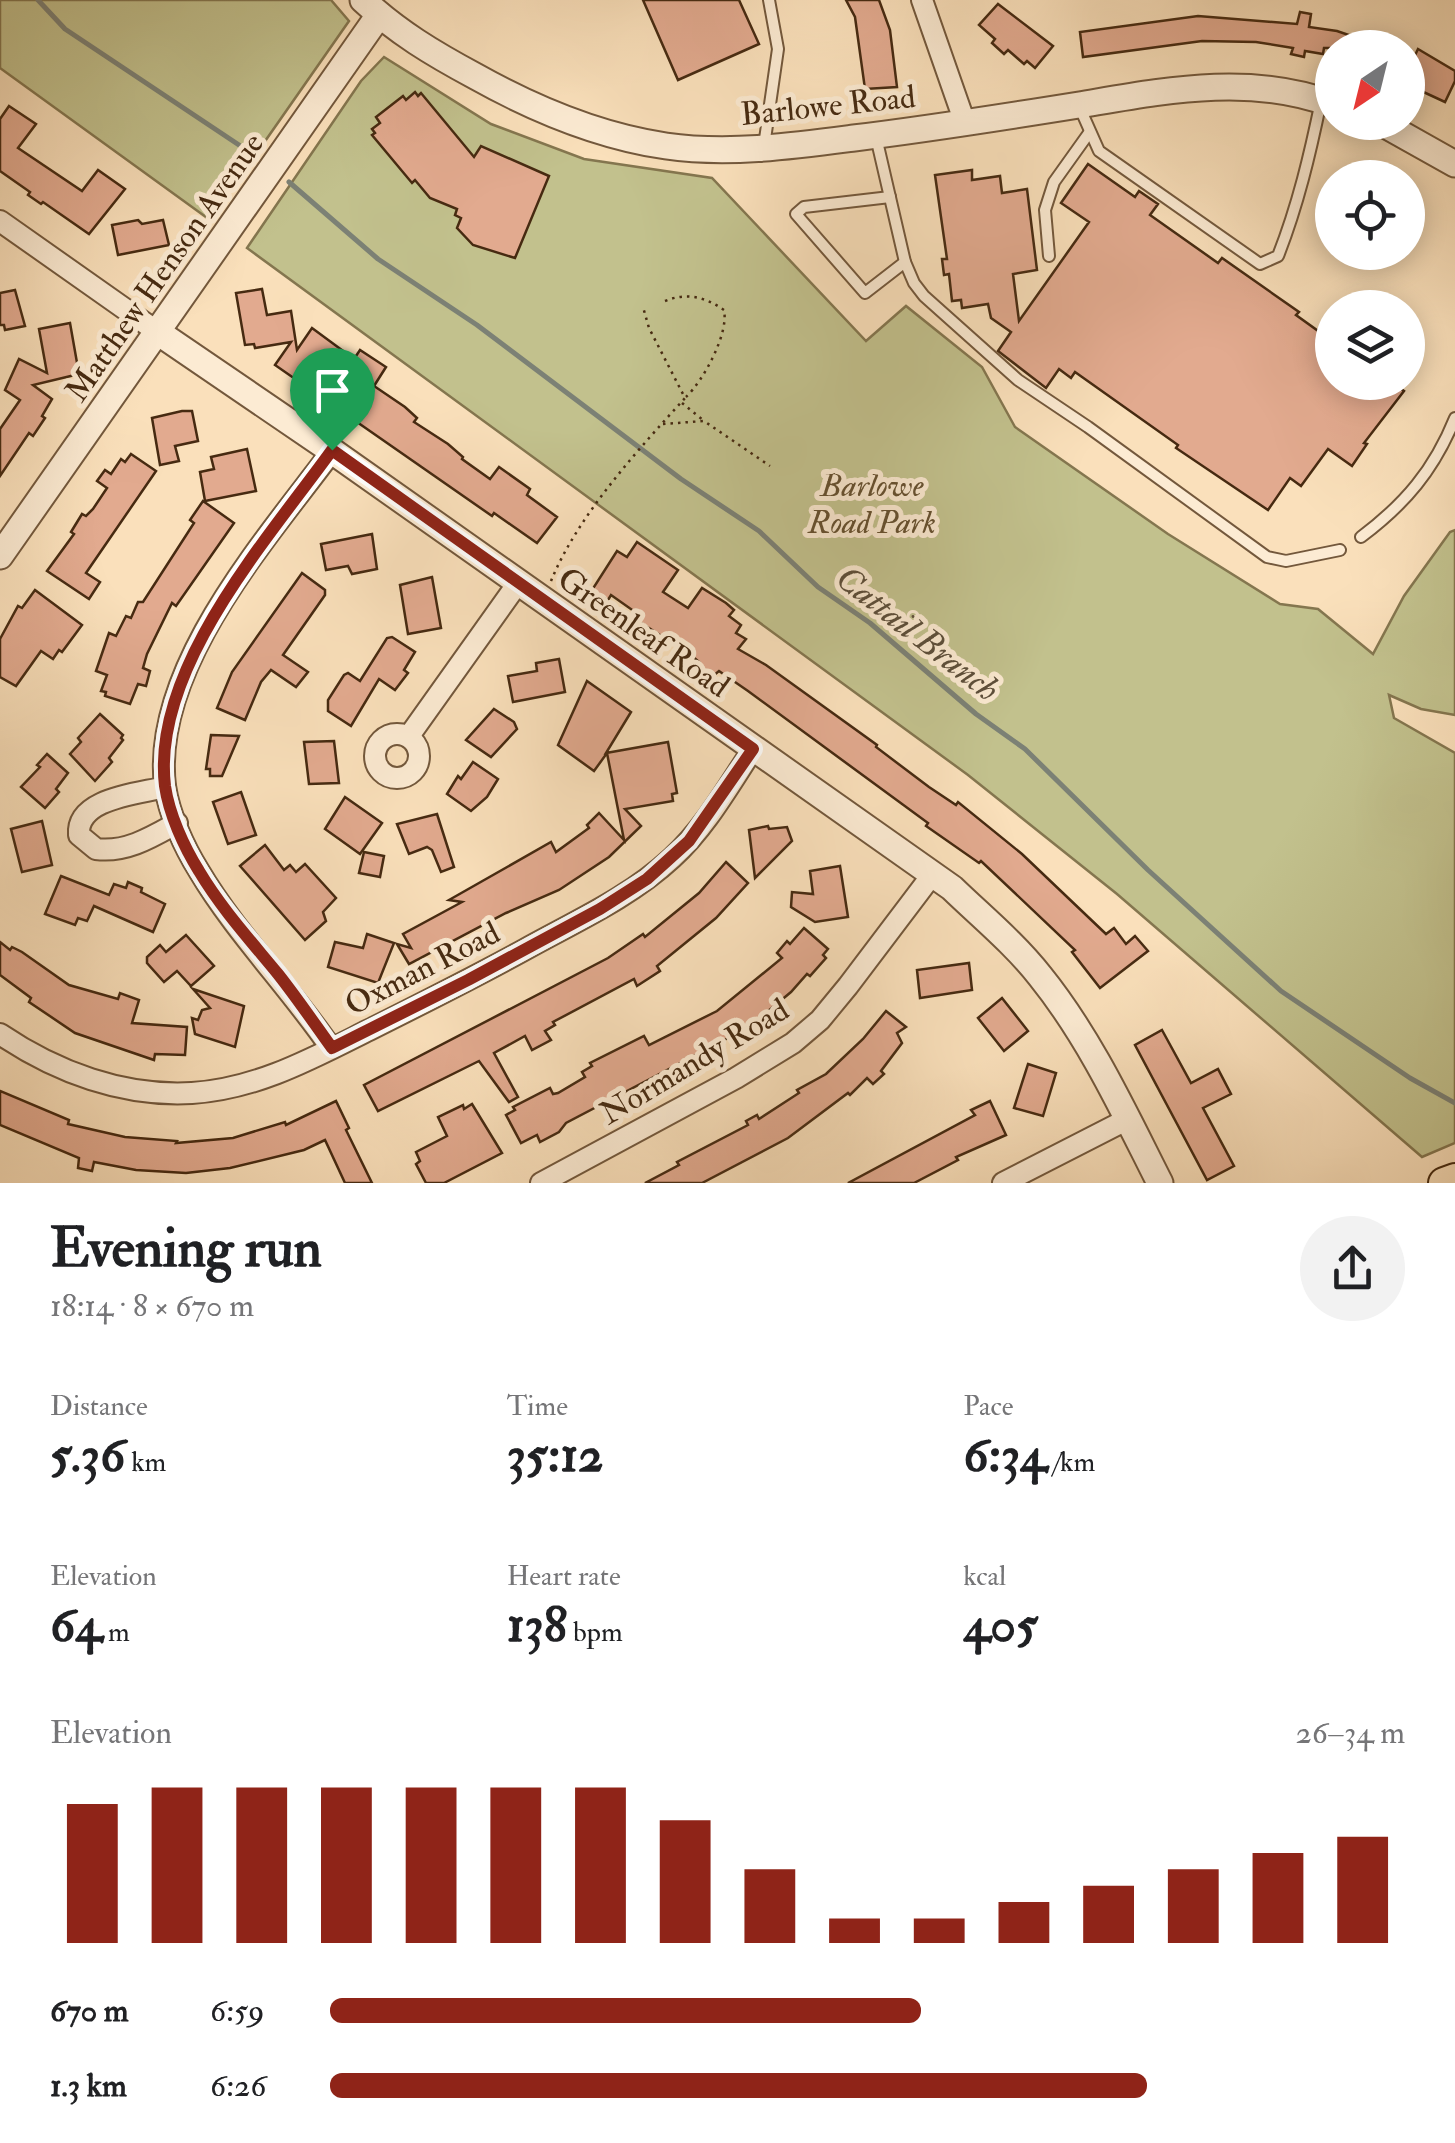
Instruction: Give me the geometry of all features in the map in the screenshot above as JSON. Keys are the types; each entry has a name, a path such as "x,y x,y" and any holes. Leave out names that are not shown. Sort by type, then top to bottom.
{"main road":[{"path":"1444,1183 1455,1178"}],"street":[{"path":"922,0 965,122"},
{"name":"Barlowe Road","path":"377,5 422,48 522,102 592,128 664,146 764,148 876,136 1159,90 1218,86 1273,89 1315,99"},
{"name":"Matthew Henson Avenue","path":"0,556 158,333 377,5"},
{"path":"1413,140 1455,163"},
{"name":"Greenleaf Road","path":"0,221 952,888 1039,975 1099,1064 1160,1183"},
{"path":"332,450 241,576 183,674 166,738 166,787 196,867 332,1048"},
{"path":"408,736 518,583"},
{"name":"Oxman Road","path":"0,1034 68,1072 118,1086 174,1093 219,1090 256,1082 482,972 600,909 647,879 689,841 753,749"},
{"path":"166,787 94,806 78,824 80,835 96,849 116,849 142,842 177,823"},
{"name":"Normandy Road","path":"541,1183 793,1043 820,1020 932,876"},
{"path":"1003,1183 1128,1120"}],"lane":[{"path":"764,148 778,49 768,0"},
{"path":"1078,105 1099,151 1260,264 1278,256 1316,140"},
{"path":"1049,256 1045,210 1054,182 1089,133"},
{"path":"876,136 905,262 914,284 1008,372 1260,552 1286,561 1340,550"},
{"path":"890,197 804,207 796,214 865,293 905,262"},
{"path":"1361,538 1424,480 1455,418"}],"path":[{"path":"544,601 564,552 655,431 695,388 712,358 726,320 724,310 711,301 683,295 665,302"},
{"path":"643,307 649,328 684,398"},
{"path":"680,402 770,466"},
{"path":"661,424 704,421"}],"green space":[{"path":"0,0 331,0 349,21 210,220 0,68"},
{"name":"Barlowe Road Park","path":"384,57 491,124 584,159 712,178 866,341 906,306 982,367 1015,427 1168,534 1280,604 1318,609 1373,654 1404,596 1455,530 1455,715 1421,709 1389,695 1394,718 1455,753 1455,1143 1422,1157 1117,894 968,775 247,248 361,81"}],"building":[{"path":"643,0 739,0 759,44 678,80"},
{"path":"846,0 879,0 890,30 897,87 865,89 855,17"},
{"path":"998,4 1053,46 1035,68 1008,50 1004,54 979,25"},
{"path":"1300,12 1311,14 1309,27 1330,30 1315,30 1315,53 1305,51 1304,57 1291,54 1293,48 1256,42 1202,41 1083,57 1080,32 1198,16 1297,24"},
{"path":"1425,53 1455,71 1455,81 1445,102 1425,93"},
{"path":"415,92 418,96 421,93 474,157 481,146 549,176 515,258 473,245 457,228 461,218 455,215 457,209 430,198 415,180 412,183 372,135 372,129 380,123 376,117 403,96 406,100"},
{"path":"9,106 36,124 18,148 82,191 98,170 125,189 89,234 28,195 30,192 0,171 0,119"},
{"path":"1088,164 1135,197 1139,191 1158,204 1150,215 1218,263 1222,258 1299,312 1296,315 1315,329 1315,400 1397,400 1364,443 1367,444 1352,466 1328,449 1301,486 1290,478 1268,510 1176,448 1178,445 1075,372 1071,378 1059,369 1046,388 998,351 1011,332 991,318 988,304 962,308 961,300 952,301 949,274 944,275 942,259 947,259 935,175 972,170 972,180 1000,176 1002,193 1027,189 1037,270 1013,274 1019,321 1089,222 1061,203"},
{"path":"138,220 142,224 163,220 169,245 118,255 112,225"},
{"path":"262,289 267,315 291,311 297,350 312,328 354,359 360,350 386,367 374,386 405,407 417,418 414,422 490,479 499,467 530,489 527,495 557,517 537,543 275,365 291,342 255,348 254,344 245,345 236,293"},
{"path":"15,290 25,326 5,330 0,325 0,293"},
{"path":"70,323 79,374 33,385 52,399 33,436 29,433 0,476 0,429 20,400 5,390 19,359 47,373 39,329"},
{"path":"192,411 198,441 175,446 179,461 160,465 152,418"},
{"path":"247,449 256,491 205,501 200,472 214,469 211,457"},
{"path":"131,454 156,471 86,573 100,582 89,599 47,571 74,534 71,532 82,514 86,516 93,509 107,488 97,481 105,470 111,474 121,459 125,462"},
{"path":"203,501 234,523 176,606 172,603 147,654 143,668 150,671 146,686 138,684 130,704 105,696 106,692 101,691 107,675 96,671 109,633 116,636 126,616 131,618 138,602 143,602 194,523 190,520"},
{"path":"372,534 377,569 352,574 348,566 326,570 321,544"},
{"path":"637,542 678,570 663,592 688,608 702,588 726,603 734,610 729,616 741,625 736,633 746,639 738,649 877,745 929,787 956,805 958,802 1022,854 1106,934 1114,928 1126,944 1135,936 1148,951 1100,988 1072,952 1075,950 981,861 926,826 928,823 748,691 719,671 713,676 697,665 699,662 691,655 635,619 638,614 611,595 608,600 592,590 617,551 627,557"},
{"path":"302,573 325,590 325,595 283,655 308,672 296,687 271,670 261,682 245,720 217,708 232,672"},
{"path":"432,577 441,628 408,634 400,585"},
{"path":"35,590 82,625 53,659 41,651 16,686 0,677 0,639 18,606 22,608"},
{"path":"392,637 415,652 404,670 408,673 395,690 379,679 351,726 328,711 328,700 344,675 348,673 360,681 387,638"},
{"path":"559,659 565,692 513,702 508,676 537,671 536,663"},
{"path":"587,681 631,712 606,753 668,742 677,793 672,794 673,801 625,809 641,826 609,857 559,890 409,964 397,944 411,948 403,934 462,902 449,900 551,842 556,852 589,828 587,825 599,813 624,840 607,753 594,771 558,745"},
{"path":"494,709 514,722 517,729 491,757 466,740"},
{"path":"100,714 123,735 123,740 109,758 112,762 95,781 70,754 81,742 78,738"},
{"path":"211,735 239,736 222,776 210,776 210,769 206,769"},
{"path":"334,741 339,783 309,784 304,742"},
{"path":"47,754 68,773 45,808 21,787"},
{"path":"473,762 498,779 487,797 471,811 447,794"},
{"path":"241,792 256,835 228,844 213,802"},
{"path":"345,797 382,823 360,854 325,829"},
{"path":"437,814 454,867 441,872 427,847 409,854 397,824"},
{"path":"42,821 52,865 22,872 11,829"},
{"path":"787,827 792,841 755,878 749,830"},
{"path":"265,845 284,870 290,865 296,872 305,864 336,898 323,912 326,921 305,940 240,866"},
{"path":"364,852 384,856 380,877 359,873"},
{"path":"726,862 748,883 716,918 657,966 660,971 637,986 634,979 553,1022 555,1025 545,1031 551,1040 532,1050 525,1036 494,1053 518,1097 509,1102 479,1061 378,1111 364,1085 608,958 643,934 645,937 699,893"},
{"path":"840,866 848,917 815,922 791,907 792,892 813,894 810,871"},
{"path":"61,876 109,895 114,884 126,888 128,882 142,888 141,892 165,904 153,932 94,906 87,921 78,918 75,925 45,914"},
{"path":"804,928 828,949 823,955 826,958 749,1027 566,1123 559,1132 540,1142 537,1135 521,1143 506,1115 515,1110 513,1107 550,1088 553,1094 558,1093 585,1077 582,1072 592,1066 590,1063 644,1036 649,1045 717,1011 782,958 777,953"},
{"path":"367,934 394,943 378,983 328,967 335,942 363,948"},
{"path":"186,935 214,966 191,986 177,971 164,982 147,963 147,957 160,945 166,952"},
{"path":"0,942 10,950 12,947 22,952 69,985 118,999 120,993 139,1000 132,1023 187,1027 185,1055 155,1054 154,1060 75,1033 29,1002 31,998 0,975"},
{"path":"969,963 972,990 920,998 917,970"},
{"path":"193,989 244,1006 235,1047 195,1034 192,1018 198,1020 202,1010 210,1008"},
{"path":"1002,998 1028,1031 1004,1051 978,1018"},
{"path":"886,1011 906,1027 897,1033 902,1043 881,1071 884,1074 873,1084 867,1078 850,1095 788,1138 702,1183 645,1183 748,1125 746,1121 757,1115 759,1119 826,1074"},
{"path":"1162,1030 1191,1083 1218,1069 1231,1094 1203,1108 1234,1166 1207,1180 1135,1045"},
{"path":"1028,1064 1056,1073 1043,1116 1014,1108"},
{"path":"0,1091 69,1120 68,1124 176,1143 233,1138 285,1122 286,1125 336,1101 372,1183 345,1183 325,1140 304,1150 230,1168 186,1173 94,1162 92,1171 78,1168 79,1158 0,1125"},
{"path":"990,1101 1006,1135 956,1157 958,1160 914,1183 848,1183 975,1115 971,1110"},
{"path":"472,1104 502,1153 444,1183 426,1183 416,1164 420,1161 416,1152 447,1136 438,1117"}],"waterway":[{"name":"Cattail Branch","path":"38,0 65,29 254,155"},
{"name":"Cattail Branch","path":"289,182 378,259 477,325 681,479 759,531 818,587 870,623 976,714 1025,749 1148,870 1281,991 1410,1078 1455,1103"}],"route":[{"path":"332,450 753,749 704,823 647,879 600,909 468,980 332,1048 196,867 170,805 165,756 176,693 192,656 241,576 332,450"}]}
